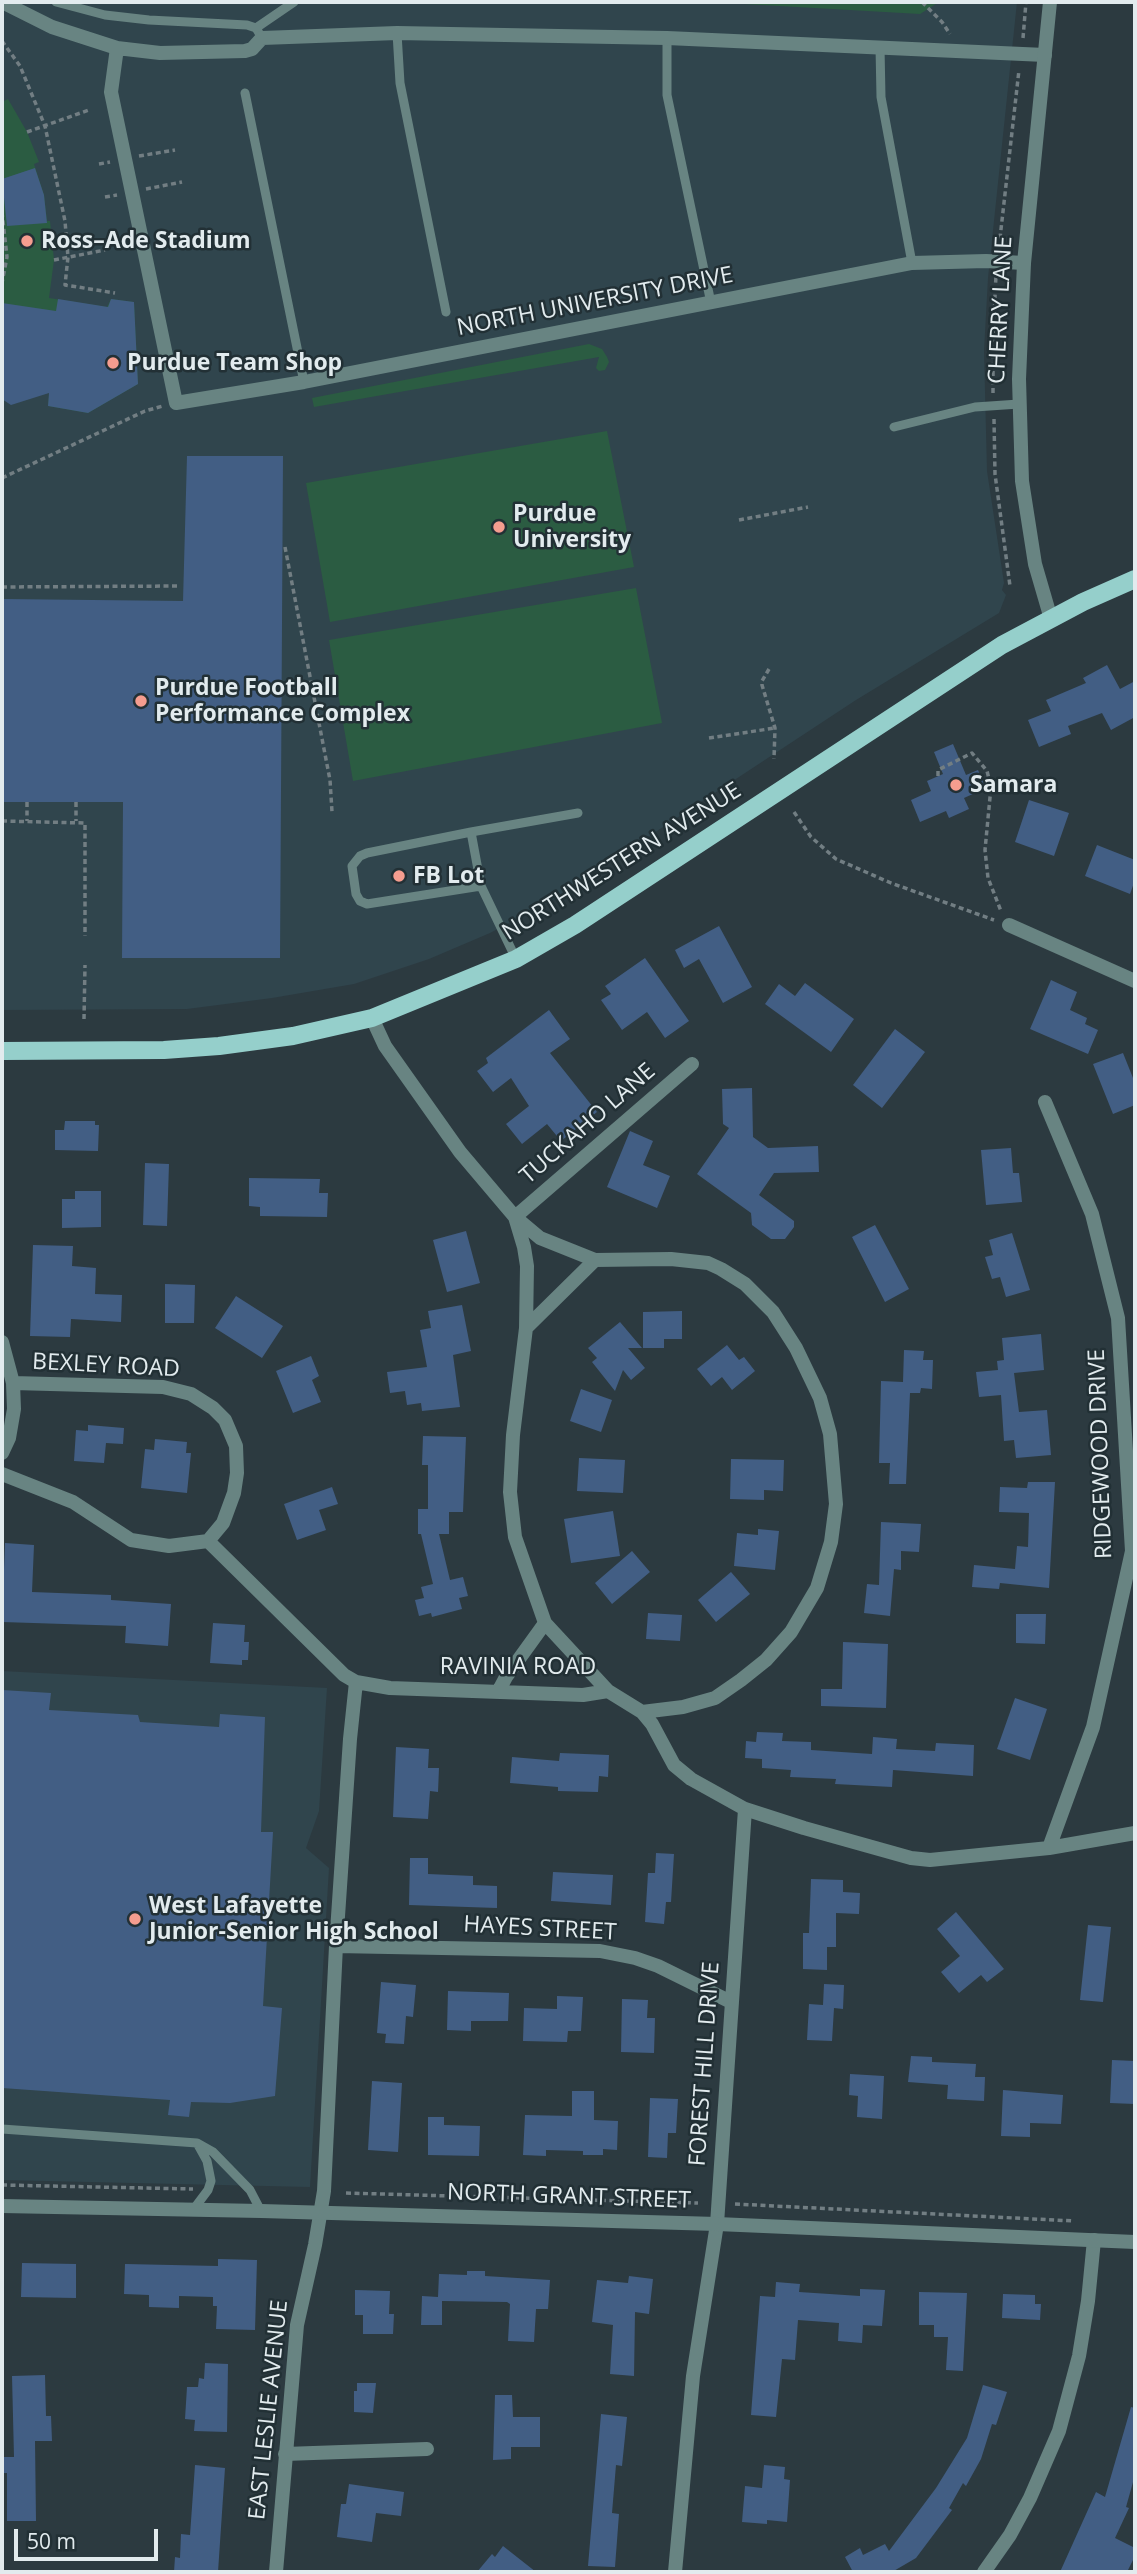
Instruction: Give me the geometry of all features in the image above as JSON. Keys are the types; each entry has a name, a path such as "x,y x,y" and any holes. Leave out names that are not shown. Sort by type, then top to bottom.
{"main road":[{"name":"NORTHWESTERN AVENUE","path":"2,1051 164,1050 293,1036 372,1018 516,959 575,925 1002,645 1135,579"}],"street":[{"path":"2,2 52,27 117,48 159,53 244,51 252,49 259,33 397,33 667,38 1045,55"},
{"name":"CHERRY LANE","path":"1050,2 1024,263 1019,404 1022,481 1035,564 1051,619"},
{"path":"117,48 111,92 176,403"},
{"name":"NORTH UNIVERSITY DRIVE","path":"176,403 304,382 912,263 1024,263"},
{"path":"1009,925 1135,981"},
{"path":"372,1018 385,1046 445,1131 514,1217 540,1238 595,1260 671,1259 708,1264 745,1284 773,1311 796,1348 820,1398 830,1434 836,1504 831,1542 817,1588 791,1632 766,1660 715,1698 683,1707 642,1712"},
{"name":"TUCKAHO LANE","path":"514,1217 692,1064"},
{"name":"RIDGEWOOD DRIVE","path":"1045,1102 1092,1214 1118,1318 1132,1551 1093,1727 1049,1848"},
{"path":"514,1217 527,1266 526,1328 513,1435 510,1492 515,1537 545,1623 608,1690"},
{"path":"526,1328 595,1260"},
{"name":"BEXLEY ROAD","path":"2,1342 13,1383 163,1387 191,1394 213,1408 225,1420 236,1446 237,1472 234,1493 223,1523 208,1541"},
{"path":"2,1453 10,1433 14,1409 13,1383"},
{"path":"2,1474 73,1502 131,1540 169,1546 208,1541"},
{"name":"RAVINIA ROAD","path":"208,1541 344,1675 356,1682 390,1688 583,1695 608,1690 642,1712 652,1724 674,1765 691,1779 745,1809 911,1858 930,1860 1049,1848 1135,1833"},
{"path":"498,1692 545,1623"},
{"name":"EAST LESLIE AVENUE","path":"276,2572 297,2325 324,2191 336,1946 356,1682"},
{"name":"FOREST HILL DRIVE","path":"675,2572 693,2376 718,2224 745,1809"},
{"name":"HAYES STREET","path":"336,1946 600,1951 658,1966 731,2002"},
{"name":"NORTH GRANT STREET","path":"2,2206 261,2210 718,2224 1135,2242"},
{"path":"984,2572 1010,2535 1030,2498 1059,2431 1079,2356 1094,2240"},
{"path":"285,2454 427,2449"}],"lane":[{"path":"56,2 87,11 138,19 247,25 259,33 294,2"},
{"path":"397,33 400,83 446,313"},
{"path":"667,38 667,95 711,303"},
{"path":"880,47 881,97 912,263"},
{"path":"245,93 304,382"},
{"path":"894,427 975,407 1019,404"},
{"path":"481,886 375,903 360,901 356,894 352,866 360,856 578,813"},
{"path":"471,832 481,886 516,959"},
{"path":"2,2129 197,2143 213,2152 250,2190 261,2210"},
{"path":"193,2210 208,2190 210,2172 197,2143"}],"path":[{"path":"922,2 950,33 955,50"},
{"path":"1010,586 995,474 993,338 998,261 1026,2"},
{"path":"2,41 20,66 45,125 65,221 68,257 65,285 115,293"},
{"path":"27,132 89,110"},
{"path":"148,155 175,150"},
{"path":"99,164 112,162"},
{"path":"154,187 182,182"},
{"path":"105,197 120,195"},
{"path":"2,212 2,283"},
{"path":"54,260 105,250"},
{"path":"2,478 145,411 176,403"},
{"path":"739,520 808,507"},
{"path":"285,547 330,780 332,812"},
{"path":"2,587 177,586"},
{"path":"769,668 762,685 775,728 774,759"},
{"path":"709,738 775,728"},
{"path":"938,776 938,769 972,753 987,771 991,787 985,850 988,878 996,903 1009,925"},
{"path":"27,802 27,821"},
{"path":"76,802 76,821"},
{"path":"794,812 811,836 836,859 916,892 1009,925"},
{"path":"2,821 85,823 85,936"},
{"path":"84,1019 85,965"},
{"path":"2,2185 208,2190"},
{"path":"346,2193 698,2203"},
{"path":"733,2204 1080,2221"}],"shaded area":[{"name":"Purdue University","path":"2,2 1017,2 988,278 984,351 987,471 1004,583 1002,590 1006,595 999,613 856,700 549,902 490,933 429,959 354,984 187,1009 2,1010"},
{"name":"West Lafayette Junior-Senior High School","path":"2,1671 327,1688 319,1811 306,1848 329,1868 310,2187 2,2180"}],"green space":[{"path":"709,2 939,2 920,14"},
{"name":"Ross–Ade Stadium","path":"8,99 27,132 39,162 34,164 44,195 47,221 50,221 54,260 49,298 107,307 111,299 134,302 138,384 88,413 48,406 52,363 2,403 2,102"},
{"path":"589,344 602,349 607,357 609,362 605,370 599,371 596,368 599,357 314,407 312,398"},
{"path":"607,431 634,567 330,622 306,483"},
{"path":"636,588 662,723 353,781 329,640"}],"building":[{"path":"35,168 44,195 47,223 7,226 2,179"},
{"name":"Ross–Ade Stadium","path":"58,299 108,307 111,299 134,302 138,384 88,413 48,406 49,393 11,405 2,399 2,303 56,311"},
{"name":"Purdue Football Performance Complex","path":"187,456 283,456 280,958 122,958 123,802 2,802 2,599 183,601"},
{"path":"1107,665 1120,689 1135,681 1135,717 1111,730 1102,713 1068,726 1071,734 1039,747 1028,720 1051,711 1046,700 1086,683 1083,678"},
{"name":"Samara","path":"953,744 966,775 978,770 986,788 964,798 969,809 949,818 946,811 920,822 911,800 931,791 927,781 943,774 934,752"},
{"path":"1029,800 1069,813 1054,856 1015,842"},
{"path":"1097,845 1135,860 1135,880 1130,894 1085,876"},
{"path":"719,926 752,987 723,1003 699,959 684,968 675,950"},
{"path":"645,958 689,1021 665,1038 647,1012 622,1030 601,1000 611,994 605,986"},
{"path":"1051,980 1077,992 1070,1010 1087,1018 1085,1024 1098,1030 1088,1054 1030,1029"},
{"path":"805,983 854,1019 831,1052 765,1004 779,984 795,996"},
{"path":"549,1010 570,1039 550,1053 597,1112 561,1141 547,1124 522,1144 506,1124 529,1106 511,1078 493,1092 477,1071 488,1063 486,1058"},
{"path":"895,1029 925,1052 882,1108 853,1085"},
{"path":"1123,1053 1135,1083 1135,1105 1113,1114 1093,1064"},
{"path":"752,1088 753,1137 768,1148 818,1146 819,1172 774,1173 759,1195 794,1221 794,1227 785,1239 771,1239 752,1225 751,1213 697,1174 729,1128 723,1124 722,1089"},
{"path":"65,1121 95,1121 95,1125 99,1125 98,1151 55,1150 55,1130 64,1130"},
{"path":"630,1131 653,1141 643,1165 670,1176 657,1208 607,1187"},
{"path":"1011,1148 1013,1173 1019,1173 1022,1202 986,1205 981,1150"},
{"path":"145,1163 169,1164 167,1226 143,1225"},
{"path":"249,1178 320,1179 319,1193 328,1193 327,1217 260,1216 260,1207 249,1206"},
{"path":"75,1191 101,1191 101,1227 62,1228 62,1199 75,1199"},
{"path":"875,1225 909,1289 885,1302 852,1237"},
{"path":"466,1231 480,1283 447,1292 433,1240"},
{"path":"1012,1233 1030,1290 1006,1297 1000,1277 992,1279 985,1257 993,1255 989,1240"},
{"path":"33,1245 73,1246 72,1266 96,1268 95,1294 122,1295 121,1322 71,1319 70,1337 30,1336"},
{"path":"165,1284 195,1285 194,1323 165,1323"},
{"path":"236,1296 283,1326 262,1358 215,1328"},
{"path":"462,1305 471,1351 453,1355 460,1407 422,1411 421,1403 407,1405 405,1391 390,1393 387,1372 427,1367 420,1330 431,1328 428,1311"},
{"path":"682,1311 682,1339 664,1339 664,1348 643,1348 643,1312"},
{"path":"620,1322 642,1348 628,1348 645,1368 631,1380 623,1370 615,1391 592,1362 597,1358 588,1348"},
{"path":"1041,1334 1044,1370 1014,1373 1019,1412 1047,1410 1051,1455 1016,1458 1014,1440 1004,1441 1001,1395 979,1397 976,1372 998,1370 997,1361 1004,1360 1002,1338"},
{"path":"727,1345 739,1360 744,1357 755,1371 732,1390 722,1377 711,1386 697,1369"},
{"path":"904,1350 924,1351 923,1360 933,1360 932,1389 921,1388 920,1393 910,1393 906,1484 889,1484 890,1463 879,1463 881,1381 903,1382"},
{"path":"311,1356 319,1376 312,1380 321,1402 293,1413 276,1371"},
{"path":"581,1389 612,1400 601,1432 570,1421"},
{"path":"88,1425 124,1428 123,1444 106,1443 104,1463 74,1461 76,1430 88,1431"},
{"path":"423,1436 466,1437 463,1512 449,1512 449,1534 439,1534 450,1580 463,1577 468,1596 459,1598 462,1609 432,1617 431,1613 419,1616 415,1600 424,1598 421,1587 433,1584 421,1534 418,1534 418,1509 428,1509 428,1465 422,1465"},
{"path":"155,1439 187,1442 186,1453 191,1453 187,1493 141,1488 145,1449 154,1450"},
{"path":"579,1458 625,1460 623,1493 577,1491"},
{"path":"731,1459 784,1460 783,1491 764,1490 764,1500 730,1499"},
{"path":"1028,1482 1055,1482 1049,1588 1000,1583 999,1589 972,1587 974,1565 1015,1569 1017,1546 1028,1547 1029,1513 999,1512 1000,1487 1027,1488"},
{"path":"332,1487 338,1504 319,1510 326,1530 297,1540 284,1504"},
{"path":"613,1511 620,1556 571,1563 564,1519"},
{"path":"881,1522 921,1524 919,1552 901,1551 901,1570 894,1569 890,1616 864,1613 867,1584 879,1585"},
{"path":"758,1529 779,1531 775,1570 734,1566 737,1533 758,1535"},
{"path":"5,1543 34,1545 32,1592 111,1595 111,1600 171,1604 168,1646 125,1643 126,1626 2,1622"},
{"path":"632,1551 650,1572 612,1604 595,1583"},
{"path":"731,1572 750,1594 716,1622 698,1600"},
{"path":"648,1613 682,1615 680,1641 646,1639"},
{"path":"1016,1614 1046,1614 1045,1644 1016,1643"},
{"path":"213,1623 245,1625 244,1642 249,1642 248,1660 242,1660 242,1665 210,1663"},
{"path":"843,1642 888,1644 886,1708 821,1706 821,1689 842,1689"},
{"name":"West Lafayette Junior-Senior High School","path":"2,1690 51,1693 49,1710 138,1715 140,1722 219,1727 220,1714 265,1717 261,1832 273,1832 263,2006 282,2008 275,2096 230,2103 191,2102 189,2117 168,2115 170,2100 2,2088"},
{"path":"1015,1698 1047,1709 1030,1760 997,1749"},
{"path":"757,1732 783,1733 782,1741 811,1742 811,1750 872,1754 873,1737 897,1739 896,1749 935,1751 936,1743 974,1745 973,1776 893,1770 892,1787 835,1784 836,1779 790,1777 791,1770 762,1768 762,1759 745,1758 746,1741 756,1742"},
{"path":"396,1747 429,1749 428,1768 439,1768 438,1792 430,1791 428,1819 393,1817"},
{"path":"560,1753 609,1755 608,1777 599,1776 598,1792 558,1791 558,1787 510,1783 512,1757 559,1761"},
{"path":"656,1853 674,1854 671,1902 666,1902 664,1924 645,1922 648,1873 655,1873"},
{"path":"410,1858 428,1858 428,1874 473,1876 473,1885 497,1886 497,1908 409,1905"},
{"path":"553,1872 613,1875 611,1905 551,1901"},
{"path":"811,1879 843,1880 843,1892 860,1893 859,1914 836,1913 836,1947 827,1947 827,1970 803,1969 803,1933 809,1933"},
{"path":"956,1912 1004,1969 987,1982 981,1975 959,1993 941,1972 960,1956 937,1929"},
{"path":"1088,1925 1111,1927 1103,2002 1080,2000"},
{"path":"381,1982 416,1985 413,2017 406,2016 404,2044 385,2043 386,2034 377,2033"},
{"path":"824,1984 844,1985 843,2009 834,2008 832,2041 807,2040 809,2004 823,2005"},
{"path":"448,1991 509,1993 508,2021 471,2021 471,2031 447,2030"},
{"path":"557,1996 583,1997 581,2031 568,2031 567,2042 523,2041 524,2008 557,2009"},
{"path":"622,1999 648,2000 647,2018 655,2018 654,2053 621,2052"},
{"path":"911,2056 932,2057 932,2062 976,2064 975,2077 985,2077 984,2101 947,2099 948,2085 908,2082"},
{"path":"1112,2060 1135,2061 1135,2104 1110,2103"},
{"path":"850,2074 884,2076 882,2119 857,2117 858,2096 849,2095"},
{"path":"372,2081 402,2083 398,2152 368,2150"},
{"path":"1003,2090 1063,2095 1061,2124 1030,2123 1030,2137 1001,2136"},
{"path":"572,2091 594,2091 594,2120 618,2121 617,2150 603,2149 603,2155 583,2155 583,2151 546,2150 546,2156 523,2155 525,2115 572,2116"},
{"path":"650,2098 678,2099 676,2133 668,2133 667,2158 648,2157"},
{"path":"428,2117 444,2117 444,2125 480,2126 479,2156 428,2155"},
{"path":"218,2259 257,2260 255,2330 216,2329 217,2306 213,2306 213,2297 179,2296 179,2308 149,2307 149,2295 124,2294 125,2264 218,2266"},
{"path":"22,2263 76,2264 76,2298 21,2297"},
{"path":"467,2271 485,2271 485,2276 550,2280 548,2309 536,2309 534,2342 508,2341 510,2304 507,2302 442,2301 442,2325 421,2325 422,2296 438,2297 439,2274 467,2275"},
{"path":"629,2276 653,2279 649,2314 635,2312 634,2376 610,2374 613,2325 592,2322 597,2280 628,2283"},
{"path":"776,2282 800,2284 799,2292 860,2296 860,2289 885,2290 882,2326 863,2325 862,2343 838,2341 839,2323 798,2320 795,2360 782,2359 776,2417 751,2415 760,2296 775,2297"},
{"path":"355,2290 390,2291 389,2314 394,2314 393,2334 363,2334 363,2315 355,2315"},
{"path":"919,2292 967,2293 963,2371 946,2370 948,2337 934,2337 934,2325 919,2325"},
{"path":"1003,2294 1035,2295 1035,2304 1041,2304 1040,2320 1002,2318"},
{"path":"205,2363 228,2364 227,2432 194,2431 195,2420 185,2419 187,2387 198,2387 199,2378 204,2379"},
{"path":"45,2375 46,2416 51,2416 52,2441 35,2441 36,2521 7,2521 7,2473 3,2473 3,2457 14,2457 12,2376"},
{"path":"357,2383 376,2383 373,2413 354,2412 354,2391 357,2391"},
{"path":"983,2385 1007,2392 996,2425 992,2424 981,2459 966,2486 963,2483 949,2508 952,2510 916,2558 892,2572 853,2572 845,2557 860,2548 863,2555 885,2544 889,2551 936,2488 967,2438"},
{"path":"495,2395 512,2395 513,2417 540,2417 540,2447 511,2447 511,2459 493,2460"},
{"path":"1131,2407 1135,2408 1135,2475 1126,2507 1129,2508 1115,2538 1135,2548 1135,2556 1127,2572 1060,2572 1096,2492 1105,2497"},
{"path":"601,2414 627,2417 622,2466 616,2465 612,2513 619,2514 615,2567 588,2566"},
{"path":"195,2465 225,2468 218,2572 174,2572 175,2557 180,2558 181,2534 190,2535"},
{"path":"764,2465 785,2467 784,2479 790,2480 787,2522 742,2522 745,2486 762,2488"},
{"path":"349,2484 404,2492 401,2516 376,2513 372,2542 337,2537 341,2504 346,2504"},
{"path":"503,2546 536,2572 477,2572 492,2554 495,2557"}],"place":[{"name":"Ross–Ade Stadium","path":"27,241"},
{"name":"Purdue Team Shop","path":"113,363"},
{"name":"Purdue University","path":"499,527"},
{"name":"Purdue Football Performance Complex","path":"141,701"},
{"name":"Samara","path":"956,785"},
{"name":"FB Lot","path":"399,876"},
{"name":"West Lafayette Junior-Senior High School","path":"135,1919"}]}
